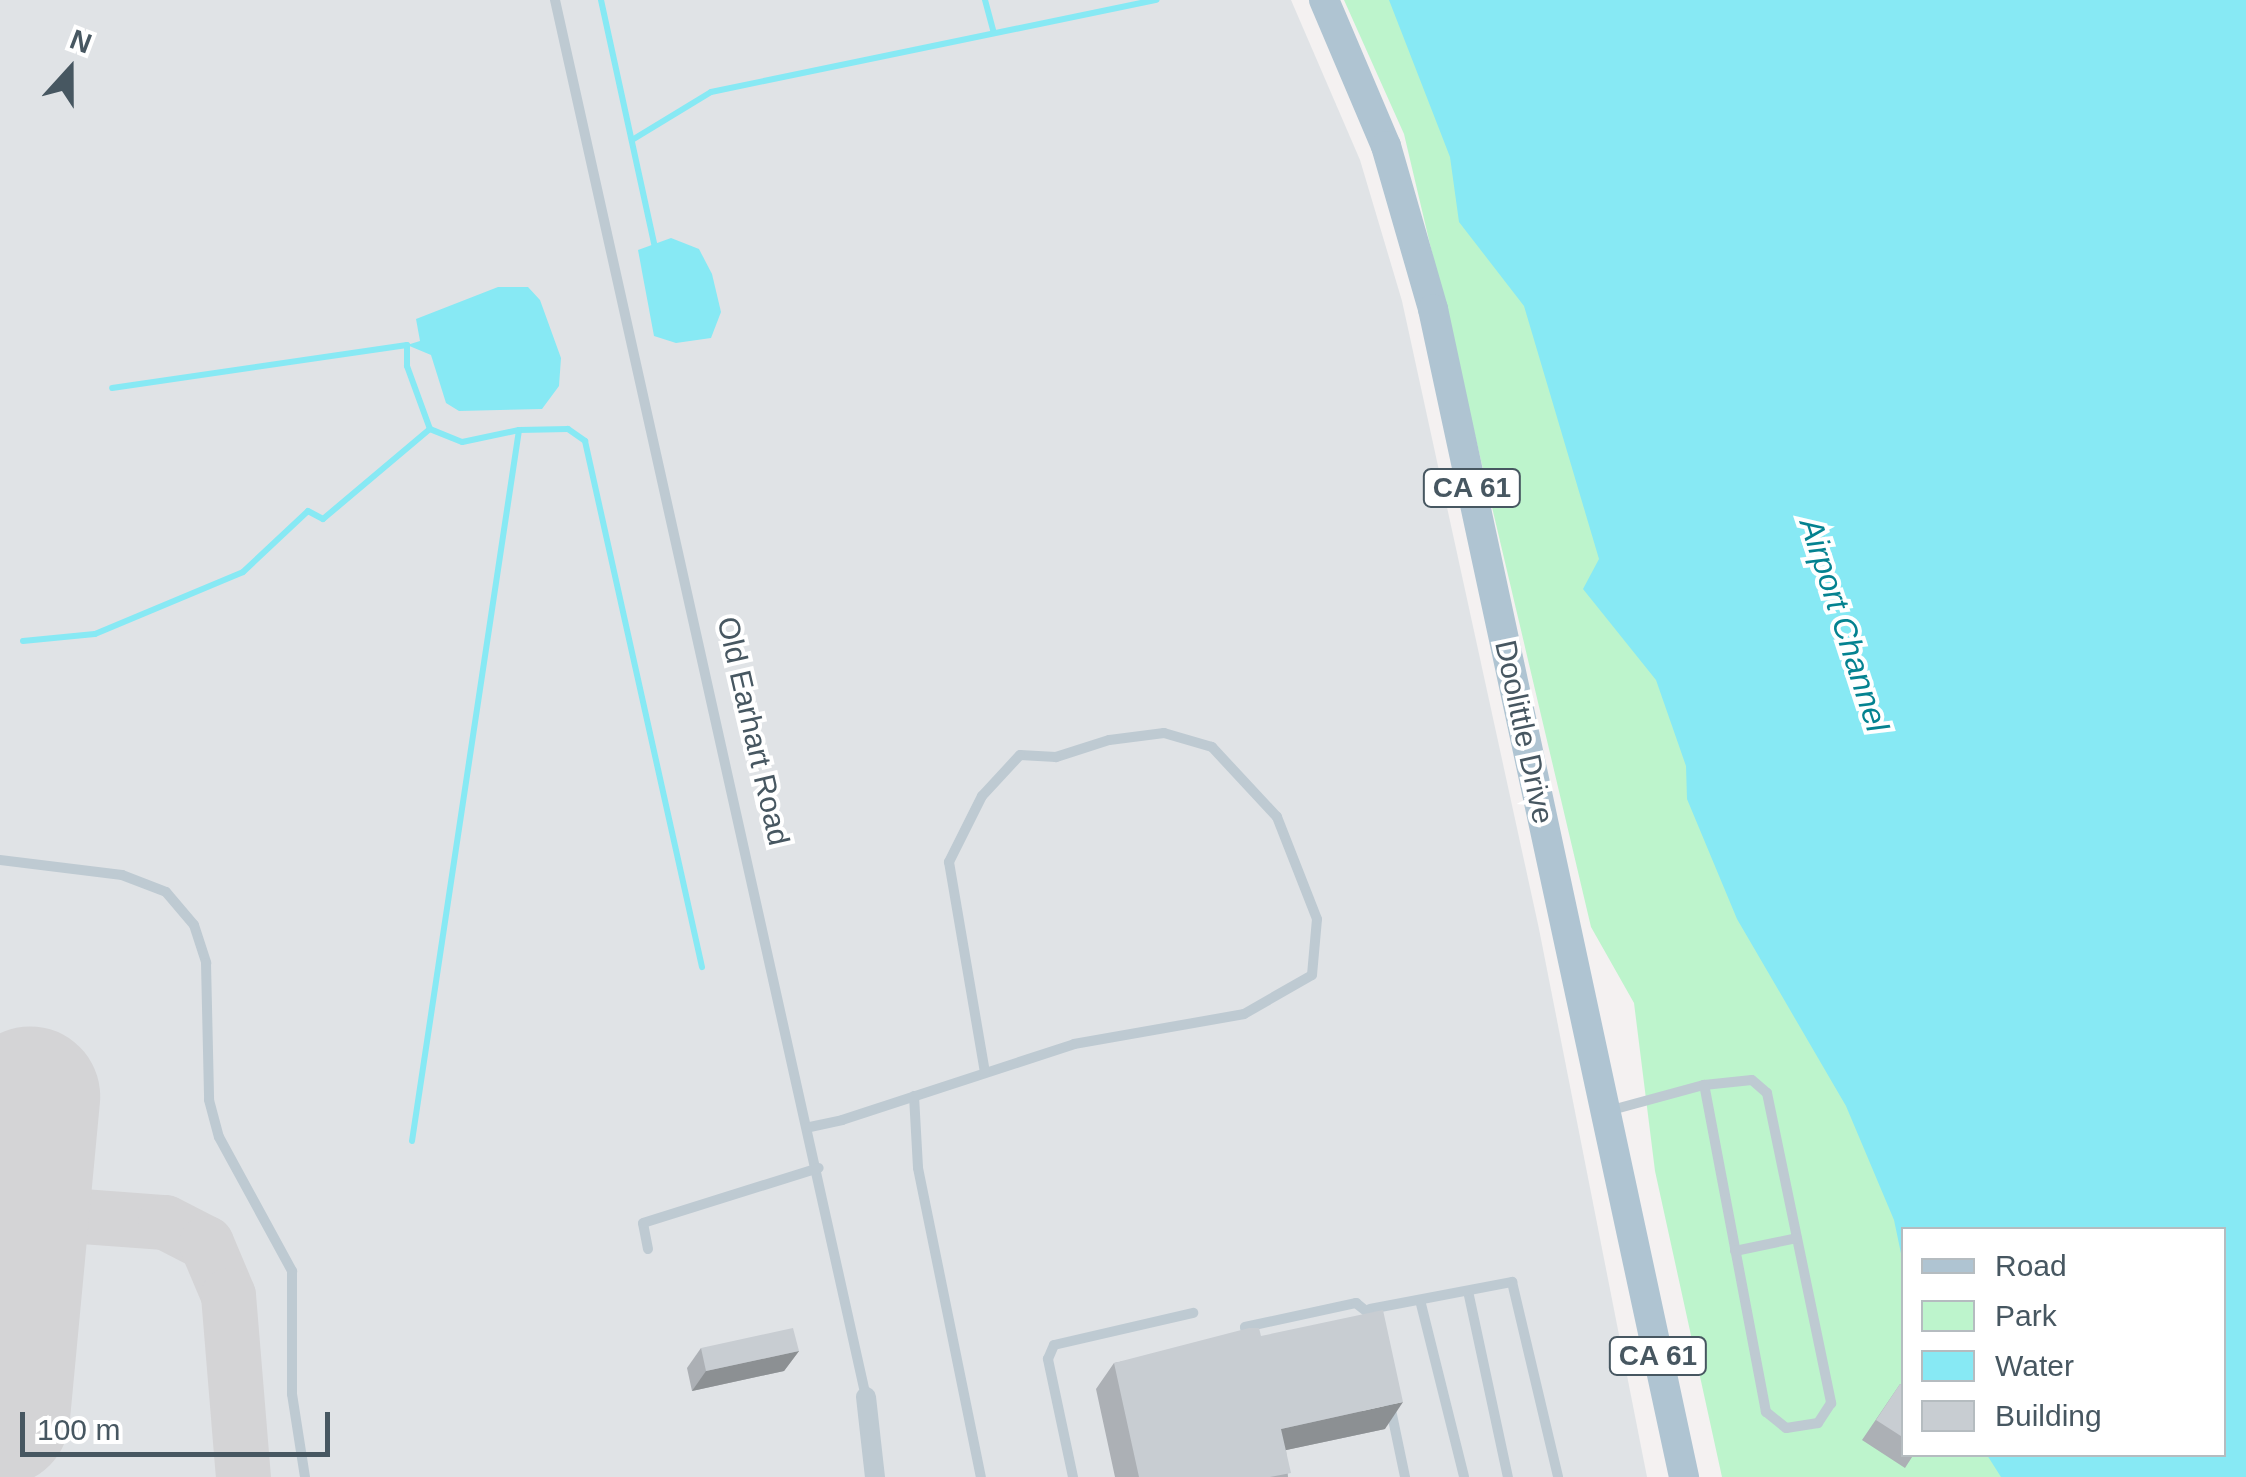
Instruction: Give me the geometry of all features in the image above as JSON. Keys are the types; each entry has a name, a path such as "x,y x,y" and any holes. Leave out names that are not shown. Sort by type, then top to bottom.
{"main road":[{"name":"Doolittle Drive","path":"1324,0 1386,146 1434,309 1684,1477"}],"street":[{"name":"Old Earhart Road","path":"866,1397 876,1477"}],"lane":[{"name":"Old Earhart Road","path":"555,0 810,1127 866,1397"},
{"path":"810,1127 914,1096 1074,1044 1244,1014 1312,975 1316,919 1277,817 1212,748 1164,733 1109,740 1056,758 1020,755 982,796 949,862 985,1072"},
{"path":"0,860 122,875 166,892 194,925 206,962 210,1100 219,1137 292,1271 292,1394 305,1477"},
{"path":"1606,1111 1704,1085 1752,1080 1766,1093 1831,1403 1818,1423 1786,1428 1766,1412 1704,1085"},
{"path":"914,1096 918,1168 980,1477"},
{"path":"648,1250 643,1223 819,1168"},
{"path":"1736,1251 1797,1238"},
{"path":"1250,1351 1245,1327 1356,1303 1370,1309 1512,1282 1558,1477"},
{"path":"1468,1291 1508,1477"},
{"path":"1420,1300 1464,1477"},
{"path":"1370,1309 1374,1328"},
{"path":"1072,1477 1048,1359 1054,1345 1194,1312"},
{"path":"1385,1384 1405,1477"}],"shaded area":[{"path":"0,0 1291,0 1360,160 1402,301 1539,929 1647,1477 0,1477"}],"green space":[{"path":"1344,0 2246,0 2246,1477 1722,1477 1655,1171 1634,1003 1591,927 1404,134"}],"water":[{"name":"Airport Channel","path":"1389,0 2246,0 2246,1477 2001,1477 1988,1457 2226,1457 2226,1227 1901,1227 1901,1253 1894,1220 1846,1106 1737,919 1687,799 1686,766 1656,680 1583,589 1599,559 1524,306 1459,222 1450,157"},
{"path":"671,238 699,249 712,274 721,312 711,338 676,343 654,336 638,250"},
{"path":"498,287 528,287 540,300 561,358 559,386 542,409 459,411 446,403 431,355 407,345 420,341 416,319"}],"building":[{"path":"1383,1310 1403,1402 1281,1429 1291,1473 1270,1477 1139,1477 1114,1363 1249,1328 1259,1328 1261,1336"},
{"path":"793,1328 799,1351 706,1371 701,1348"},
{"path":"1900,1384 1901,1384 1901,1436 1876,1420"}],"waterway":[{"path":"601,0 654,244"},
{"path":"985,0 994,33"},
{"path":"632,140 711,92 1157,0"},
{"path":"23,641 95,634 243,572 308,511 323,519 430,429 407,366 407,345 112,388"},
{"path":"412,1141 519,430 462,442 430,429"},
{"path":"519,430 568,429 585,441 702,967"}],"taxiway":[{"path":"0,1133 24,1159"},
{"path":"16,1252 55,1214 165,1222 206,1243 228,1295 243,1477"}],"runway":[{"path":"0,1416 30,1096"}]}
